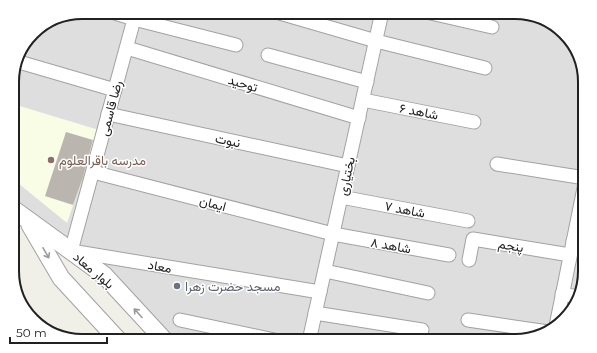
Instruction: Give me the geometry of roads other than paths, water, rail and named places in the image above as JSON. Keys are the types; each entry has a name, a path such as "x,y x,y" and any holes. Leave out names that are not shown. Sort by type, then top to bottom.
{"street":[{"name":"رضا قاسمی","path":"71,251 134,19"},
{"path":"145,19 236,45"},
{"path":"300,19 376,41 485,68"},
{"name":"بختیاری","path":"310,334 381,19"},
{"path":"457,19 492,27"},
{"name":"توحید","path":"126,48 359,118"},
{"path":"268,55 367,82"},
{"path":"22,63 115,90"},
{"name":"شاهد ۶","path":"363,100 474,122"},
{"name":"نبوت","path":"108,114 348,166"},
{"path":"497,164 578,177"},
{"name":"ایمان","path":"93,172 333,234"},
{"name":"شاهد ۷","path":"341,197 468,221"},
{"name":"بلوار معاد","path":"19,213 104,275 159,334"},
{"path":"27,219 61,278 113,334"},
{"name":"شاهد ۸","path":"333,234 450,255"},
{"name":"پنجم","path":"469,260 472,239 570,255"},
{"path":"558,318 570,255 578,243"},
{"name":"معاد","path":"71,251 320,292"},
{"path":"325,271 428,293"},
{"path":"562,294 573,296"},
{"path":"315,313 422,330"},
{"path":"180,320 246,334"},
{"path":"468,320 537,330"}],"place":[{"name":"مدرسه باقرالعلوم","path":"51,160"},
{"name":"مسجد حضرت زهرا","path":"177,286"}]}
